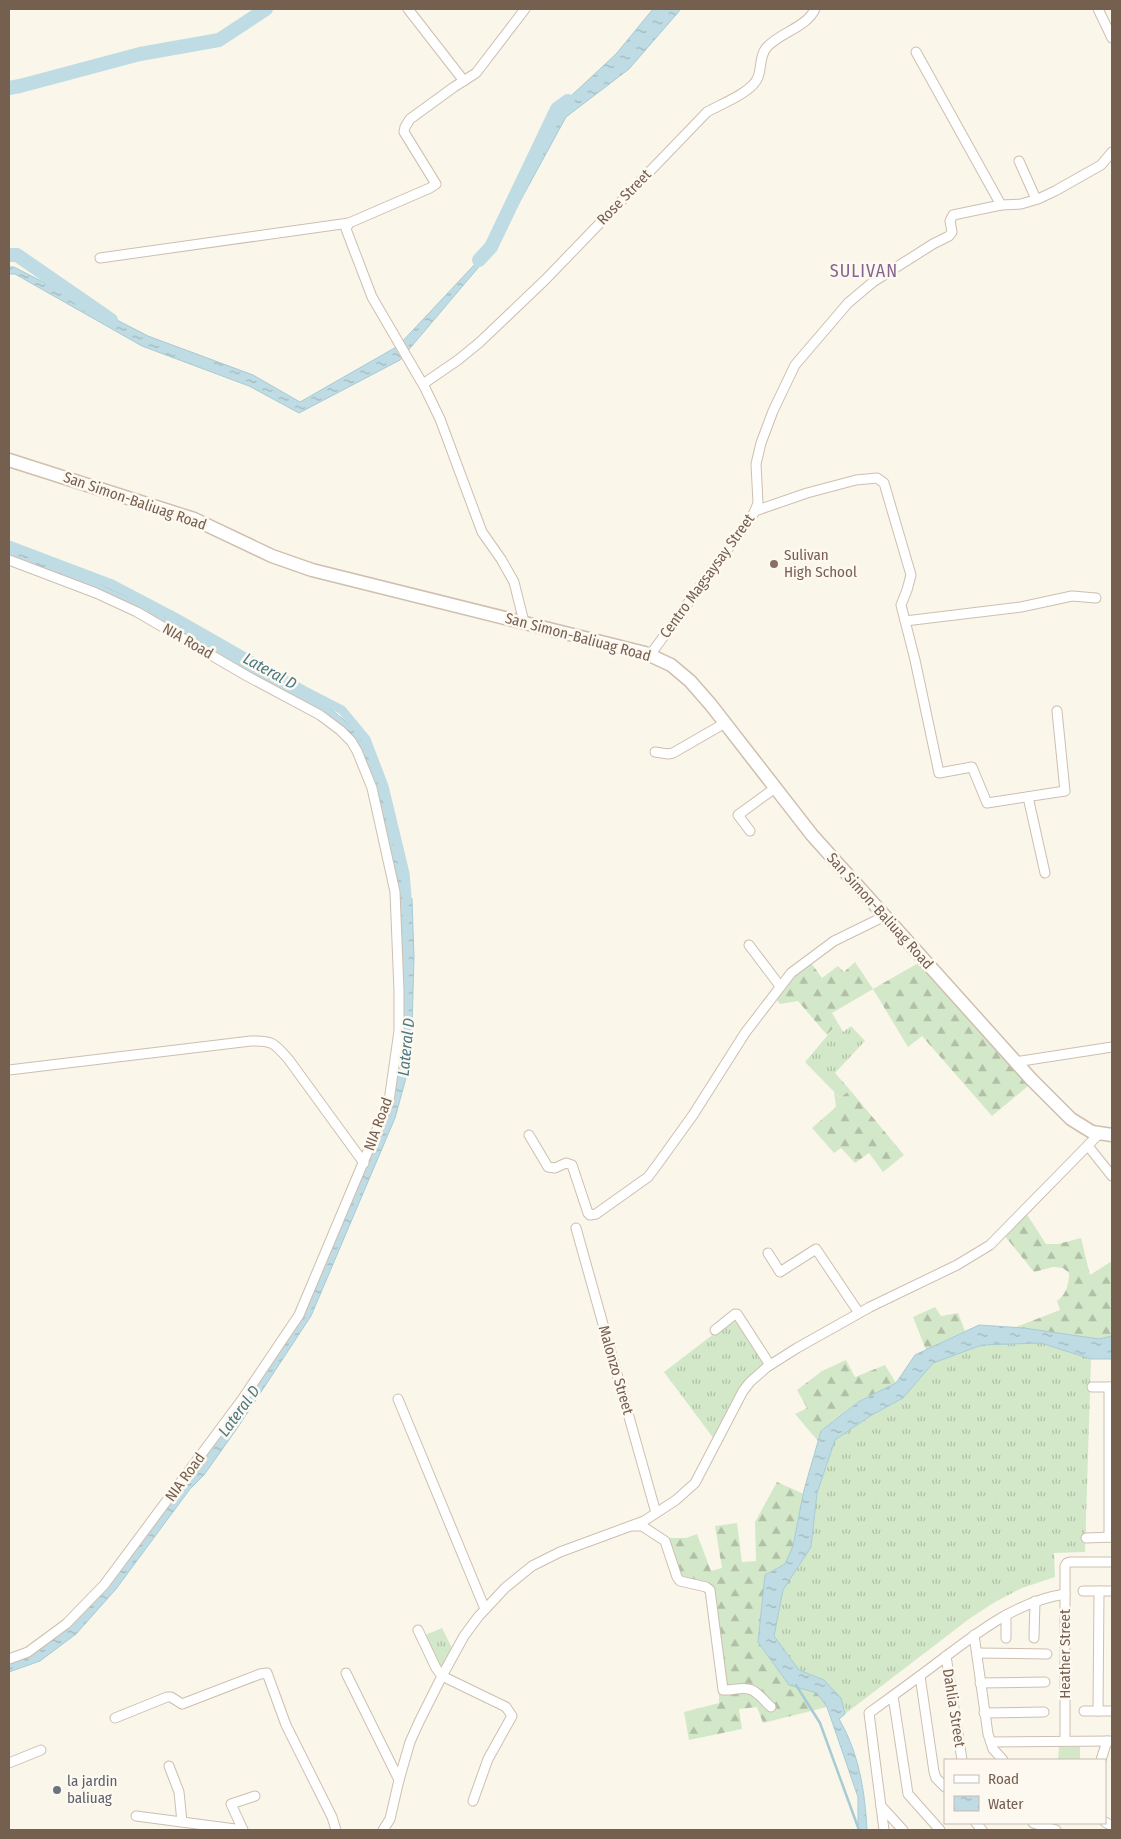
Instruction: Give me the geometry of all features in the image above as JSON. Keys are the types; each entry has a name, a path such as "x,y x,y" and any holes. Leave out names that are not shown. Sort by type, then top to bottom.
{"main road":[{"name":"San Simon-Baliuag Road","path":"9,460 194,519 272,556 312,570 650,655 671,665 690,681 725,723 812,835 1015,1062 1070,1119 1092,1132 1106,1134"}],"street":[{"path":"408,9 464,80"},
{"path":"100,258 348,223 393,206 430,188 436,184 404,132 404,127 410,119 464,80 476,74 525,9"},
{"name":"Rose Street","path":"423,384 473,348 539,285 707,112 738,96 752,85 758,77 760,64 767,47 788,31 811,18 815,9"},
{"path":"1098,9 1112,38"},
{"path":"916,52 1002,205"},
{"name":"Centro Magsaysay Street","path":"650,655 755,511 758,503 756,464 761,443 773,411 795,365 848,303 873,282 949,236 952,232 950,221 953,215 1002,205 1022,204 1036,199 1055,191 1101,165 1112,152"},
{"path":"1020,161 1036,199"},
{"path":"348,223 346,229 372,297 423,384 446,434 482,532 514,582 524,622"},
{"path":"755,511 808,493 856,480 872,478 881,480 885,487 911,575 901,605 939,773 972,767 987,803 1066,792 1057,711"},
{"name":"NIA Road","path":"9,560 96,593 137,612 247,676 320,715 340,730 357,751 372,788 395,892 399,991 399,1031 389,1101 299,1315 241,1401 104,1585 66,1624 28,1652 9,1659"},
{"path":"905,621 1021,606 1072,596 1096,598"},
{"path":"655,752 673,753 725,723"},
{"path":"750,831 738,815 775,788"},
{"path":"1028,797 1045,872"},
{"path":"530,1136 548,1167 555,1168 566,1163 572,1165 588,1213 590,1215 596,1214 648,1176 657,1166 693,1115 745,1033 791,973 828,944 885,916"},
{"path":"749,945 780,986"},
{"path":"9,1070 251,1041 270,1041 289,1060 364,1163"},
{"path":"1015,1062 1112,1046"},
{"path":"382,1830 390,1819 410,1742 442,1676 464,1636 486,1609 516,1579 532,1566 560,1552 632,1526 676,1500 695,1483 743,1391 750,1382 770,1365 797,1348 859,1313 957,1265 990,1245 1088,1146 1106,1134"},
{"path":"1088,1146 1112,1176"},
{"name":"Malonzo Street","path":"576,1228 656,1513"},
{"path":"768,1254 780,1272 816,1249 859,1313"},
{"path":"715,1330 737,1314 770,1365"},
{"path":"1086,1538 1111,1537 1110,1387 1092,1387"},
{"path":"398,1399 486,1609"},
{"path":"632,1526 642,1526 665,1541 680,1581 706,1587 710,1590 723,1690 730,1691 749,1688 756,1692 771,1707"},
{"name":"Heather Street","path":"1065,1741 1067,1562 1112,1562"},
{"path":"1083,1591 1112,1591"},
{"path":"1098,1711 1099,1591"},
{"path":"884,1830 868,1714 974,1635 1006,1614 1049,1596 1066,1594"},
{"path":"1034,1638 1035,1601"},
{"path":"1006,1614 1006,1638"},
{"path":"418,1630 436,1668 442,1676 506,1707 512,1716 488,1758 473,1801"},
{"path":"974,1635 988,1734 993,1748 1002,1759"},
{"path":"977,1653 1047,1654"},
{"name":"Dahlia Street","path":"946,1656 962,1759"},
{"path":"115,1718 167,1697 172,1697 182,1704 267,1673 286,1725 332,1817 336,1830"},
{"path":"346,1673 399,1780"},
{"path":"920,1676 934,1772 936,1778 944,1786"},
{"path":"980,1683 1045,1682"},
{"path":"893,1696 908,1794 940,1830"},
{"path":"1084,1711 1112,1711"},
{"path":"984,1713 1044,1712"},
{"path":"991,1742 1110,1741 1102,1759"},
{"path":"9,1763 41,1750"},
{"path":"169,1766 179,1792 182,1822"},
{"path":"136,1816 243,1830 230,1804 256,1796"},
{"path":"881,1806 903,1830"},
{"path":"1036,1824 1056,1830"}],"green space":[{"path":"809,960 822,978 838,966 844,972 855,962 873,989 832,1013 838,1023 827,1035 798,1001 780,1004 775,998 793,974"},
{"path":"920,962 1028,1086 992,1116 922,1036 908,1047 873,989"},
{"path":"838,1023 843,1032 851,1026 865,1041 835,1073 850,1090 840,1098 805,1062"},
{"path":"850,1090 904,1155 883,1172 869,1153 855,1163 841,1148 834,1153 812,1128 836,1107 834,1092 840,1098"},
{"path":"1026,1213 1046,1244 1058,1244 1081,1238 1090,1275 1112,1261 1112,1336 1099,1339 1016,1327 1060,1310 1057,1301 1065,1292 1069,1277 1069,1273 1063,1268 1053,1267 1034,1272 1004,1235"},
{"path":"935,1307 941,1316 958,1313 965,1331 926,1350 913,1317"},
{"path":"737,1316 765,1364 714,1439 664,1372"},
{"path":"1041,1343 1091,1359 1085,1552 1054,1553 1055,1577 1022,1588 995,1602 969,1619 845,1714 841,1698 824,1680 799,1670 774,1636 783,1590 811,1547 817,1493 835,1440 870,1416 903,1398 933,1363 982,1345"},
{"path":"846,1360 855,1377 885,1365 896,1383 857,1402 821,1431 818,1441 795,1414 807,1408 797,1390 822,1371"},
{"path":"777,1482 804,1494 793,1546 785,1564 765,1575 758,1642 789,1685 817,1693 827,1707 763,1723 757,1707 739,1709 742,1729 689,1740 684,1712 719,1703 719,1692 731,1694 748,1692 755,1695 771,1712 775,1708 758,1690 725,1686 713,1588 682,1578 667,1538 686,1538 697,1534 711,1571 722,1568 715,1526 737,1523 742,1562 756,1561 755,1522"},
{"path":"442,1628 452,1648 441,1670 423,1636"},
{"path":"1059,1747 1080,1747 1080,1759 1058,1759"}],"water":[{"path":"653,9 681,9 629,69 566,117 494,249 400,360 299,413 249,386 142,346 15,274 9,274 9,267 14,267 148,336 253,375 300,402 398,346 491,247 557,109 616,54"},
{"name":"Lateral D","path":"9,548 76,573 158,611 279,681 322,702 343,719 362,739 382,785 404,879 412,899 414,958 412,1028 406,1078 395,1118 311,1316 204,1475 190,1489 116,1589 76,1634 40,1661 9,1672 9,1662 31,1656 71,1624 291,1332 392,1100 402,991 383,827 353,740 267,683 144,613 9,558"},
{"path":"979,1325 1024,1328 1099,1339 1112,1336 1112,1359 1091,1359 1041,1343 982,1345 933,1363 903,1398 870,1416 835,1440 817,1493 811,1547 783,1590 774,1636 799,1670 824,1680 841,1698 845,1714 839,1719 852,1745 865,1801 867,1830 858,1830 858,1797 827,1707 817,1693 789,1685 758,1642 765,1575 785,1564 793,1546 804,1490 821,1431 858,1402 896,1383 915,1355"}],"waterway":[{"path":"9,88 140,54 219,40 266,9"},
{"path":"479,260 491,247 557,109 568,101"},
{"path":"9,255 17,255 111,320"},
{"name":"Lateral D","path":"9,545 112,584 342,710 366,739 384,786 405,873 407,895"},
{"path":"796,1685 820,1723 859,1830"}],"place":[{"name":"Sulivan High School","path":"774,564"},
{"name":"la jardin baliuag","path":"57,1790"}],"district":[{"name":"SULIVAN","path":"864,271"}]}
